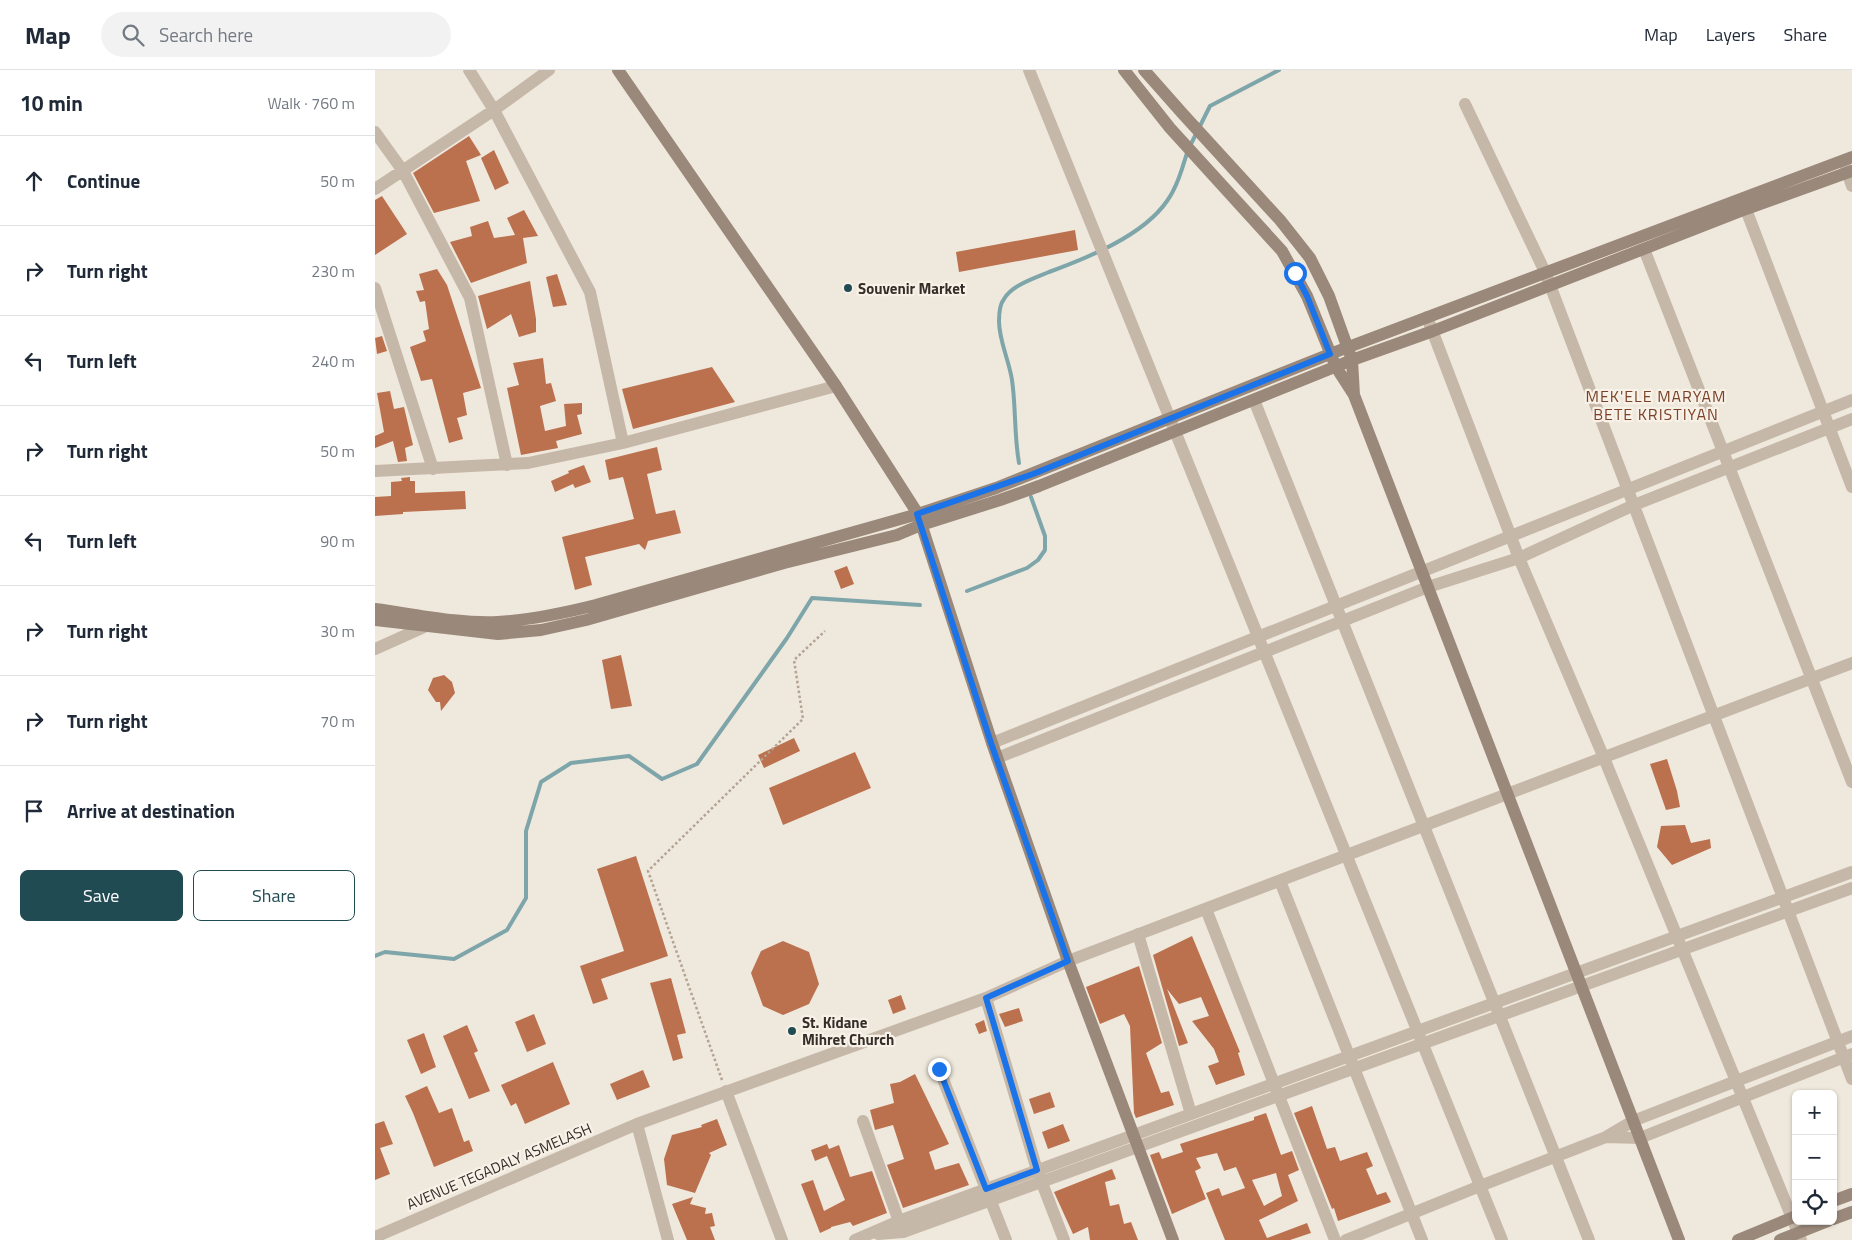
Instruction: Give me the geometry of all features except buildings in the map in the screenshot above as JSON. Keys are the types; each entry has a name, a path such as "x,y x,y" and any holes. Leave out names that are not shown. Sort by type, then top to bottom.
{"street":[{"path":"469,70 495,110 589,292 623,443"},
{"path":"375,189 495,110 549,70"},
{"path":"618,70 836,386 919,520 991,743 1068,961 1173,1240"},
{"path":"1029,70 1502,1240"},
{"path":"1123,70 1170,128 1282,251 1307,296 1336,367 1354,395 1679,1240"},
{"path":"1145,70 1211,146 1280,220 1310,258 1329,296 1352,360 1354,395"},
{"path":"1465,104 1545,272 1838,1042 1848,1056 1852,1079"},
{"path":"375,132 403,171 470,298 507,465"},
{"path":"375,609 467,621 496,622 561,614 652,595 897,534 919,520 998,494 1039,486 1352,360 1433,331 1644,249 1848,158 1852,186"},
{"path":"998,494 1033,474 1330,354 1545,272 1744,204 1849,172"},
{"path":"1744,204 1852,487"},
{"path":"1644,249 1852,782"},
{"path":"375,288 433,469"},
{"path":"1427,317 1519,558 1792,1212"},
{"path":"375,471 528,463 623,443 836,386"},
{"path":"1254,400 1589,1240"},
{"path":"991,743 1852,400"},
{"path":"997,758 1428,587 1519,558 1634,505 1852,419"},
{"path":"375,620 423,627 498,634 522,632 586,620 652,595"},
{"path":"375,649 423,627"},
{"name":"AVENUE TEGADALY ASMELASH","path":"375,1237 637,1124 986,998 1068,961 1852,663"},
{"path":"855,1240 872,1234 903,1231 1134,1135 1852,872"},
{"path":"1280,881 1421,1240"},
{"path":"1039,1176 1138,1147 1852,888"},
{"path":"1206,909 1335,1240"},
{"path":"1138,934 1191,1114"},
{"path":"986,998 1039,1176 1064,1240"},
{"path":"1346,1240 1606,1138 1633,1121 1852,1036"},
{"path":"1606,1138 1640,1138 1848,1056"},
{"path":"939,1069 1006,1240"},
{"path":"726,1091 782,1240"},
{"path":"863,1121 903,1231"},
{"path":"637,1124 668,1240"},
{"path":"1837,1200 1852,1194"},
{"path":"1837,1218 1852,1212"},
{"path":"1738,1240 1792,1218"},
{"path":"1779,1240 1799,1236 1820,1225"}],"path":[{"path":"726,1091 648,871 803,719 794,660 825,631"}],"waterway":[{"path":"1190,146 1210,106 1279,70"},
{"path":"1019,463 1012,380 999,328 1003,301 1012,290 1024,282 1097,253 1144,225 1157,214 1171,196 1187,153"},
{"path":"967,591 1027,568 1038,560 1045,550 1045,536 1031,497"},
{"path":"375,956 385,952 454,959 507,930 526,898 526,831 541,782 571,763 629,756 662,779 697,764 787,638 812,598 920,605"}],"place":[{"name":"Souvenir Market","path":"848,288"},
{"name":"St. Kidane Mihret Church","path":"792,1031"}],"district":[{"name":"MEK'ELE MARYAM BETE KRISTIYAN","path":"1656,405"}],"route":[{"path":"939,1069 986,1189 1037,1170 986,998 1068,961 991,743 917,514 1033,474 1330,354 1307,296 1295,273"}]}
